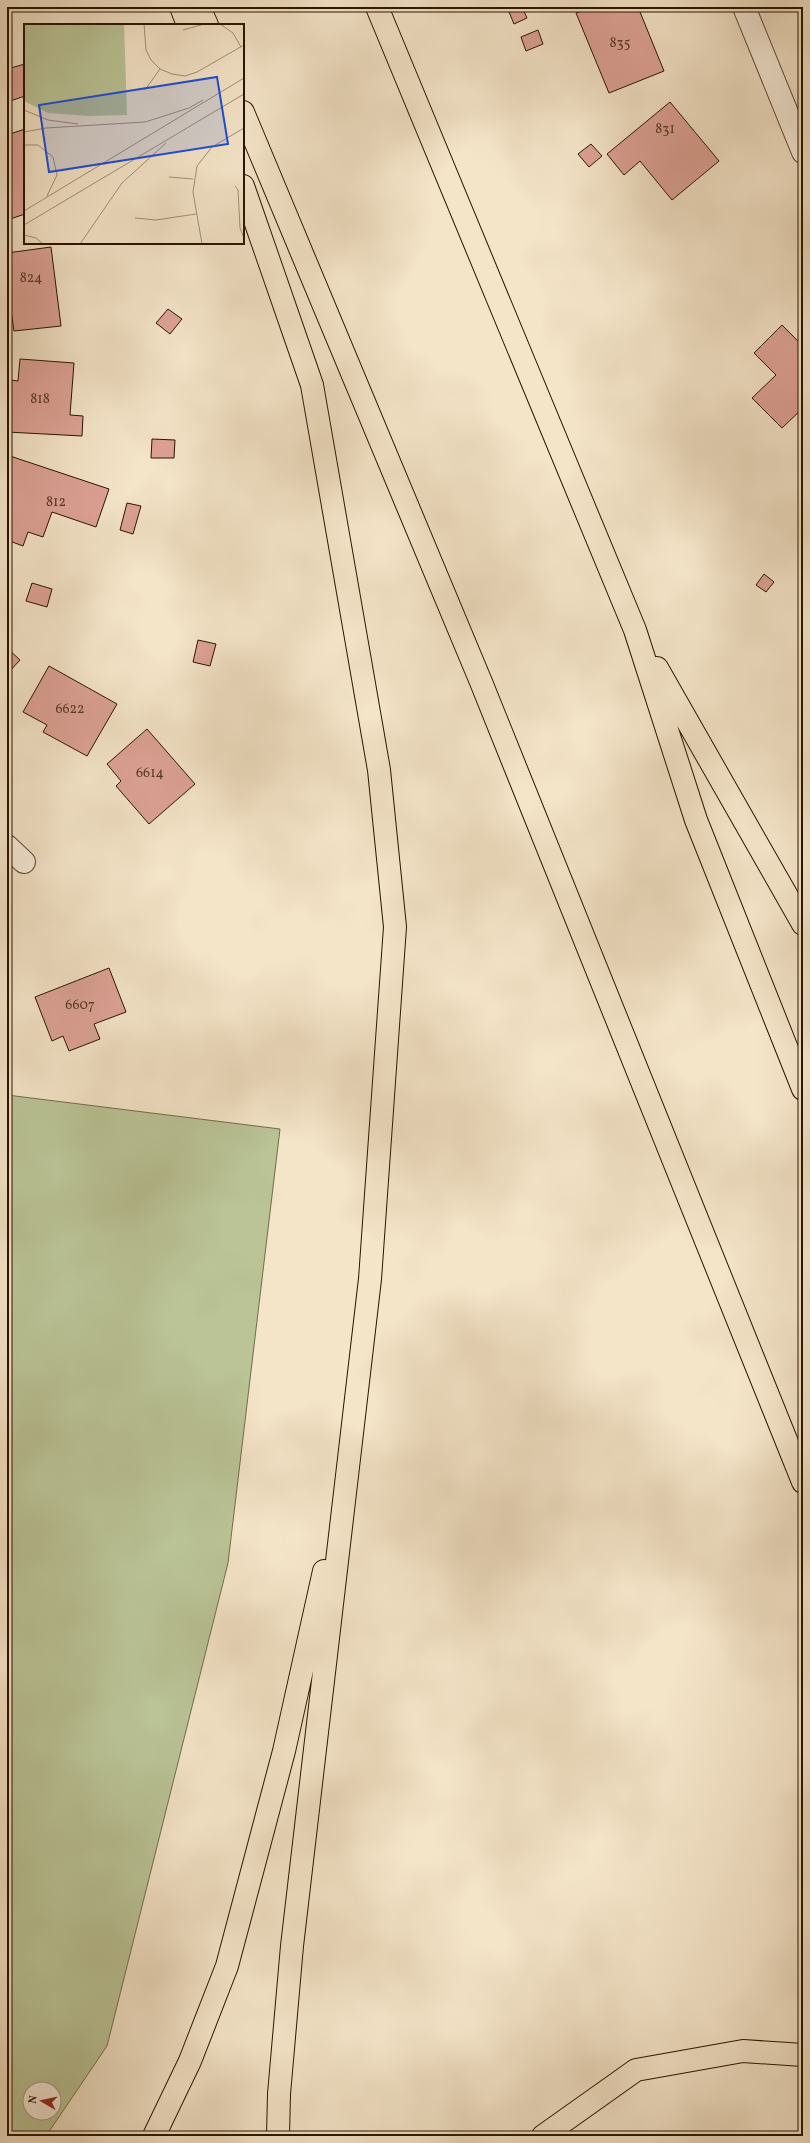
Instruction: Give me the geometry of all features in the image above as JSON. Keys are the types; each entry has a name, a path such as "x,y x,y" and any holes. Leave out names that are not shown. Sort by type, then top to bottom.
{"highway":[{"path":"181,7 188,24"},
{"path":"199,7 207,24"},
{"path":"377,7 635,630 696,820 803,1089"},
{"path":"244,114 481,682 803,1482"},
{"path":"244,189 312,385 379,770 395,927 370,1279 351,1452 292,1946 279,2094 278,2136"},
{"path":"635,630 803,924"},
{"path":"154,2136 190,2061 227,1966 284,1751 351,1452"},
{"path":"543,2136 636,2070 742,2051 803,2055"}],"street":[{"path":"744,7 803,152"},
{"path":"7,846 24,862"}],"green space":[{"path":"7,1095 280,1129 228,1563 107,2046 62,2112 62,2081 22,2081 22,2121 56,2121 46,2136 7,2136"}],"building":[{"path":"507,7 522,7 527,18 514,24"},
{"path":"591,7 638,7 664,71 609,93 576,13"},
{"path":"538,30 543,44 526,51 521,37"},
{"path":"24,64 24,96 7,102 7,69"},
{"path":"670,102 719,161 672,200 640,161 624,175 607,154"},
{"path":"24,129 24,214 7,220 7,135"},
{"path":"591,144 602,156 589,167 578,154"},
{"path":"51,247 61,326 14,331 11,311 8,311 7,300 7,253"},
{"path":"168,309 182,319 170,334 156,323"},
{"path":"782,325 803,346 803,408 782,428 752,398 776,375 754,353"},
{"path":"20,359 74,363 70,415 83,416 82,436 7,432 10,380 18,381"},
{"path":"152,439 175,440 174,458 151,458"},
{"path":"7,455 109,489 96,527 52,512 43,537 28,532 23,546 7,540"},
{"path":"127,503 141,506 133,534 120,530"},
{"path":"764,574 774,582 766,592 756,585"},
{"path":"32,583 52,589 47,607 26,601"},
{"path":"198,640 216,644 210,666 193,662"},
{"path":"7,648 20,660 7,674"},
{"path":"49,666 117,704 87,756 43,732 47,725 23,712"},
{"path":"147,729 195,784 149,824 116,786 121,781 107,764"},
{"path":"109,968 126,1012 94,1024 100,1039 69,1051 63,1036 52,1041 35,997"}]}
